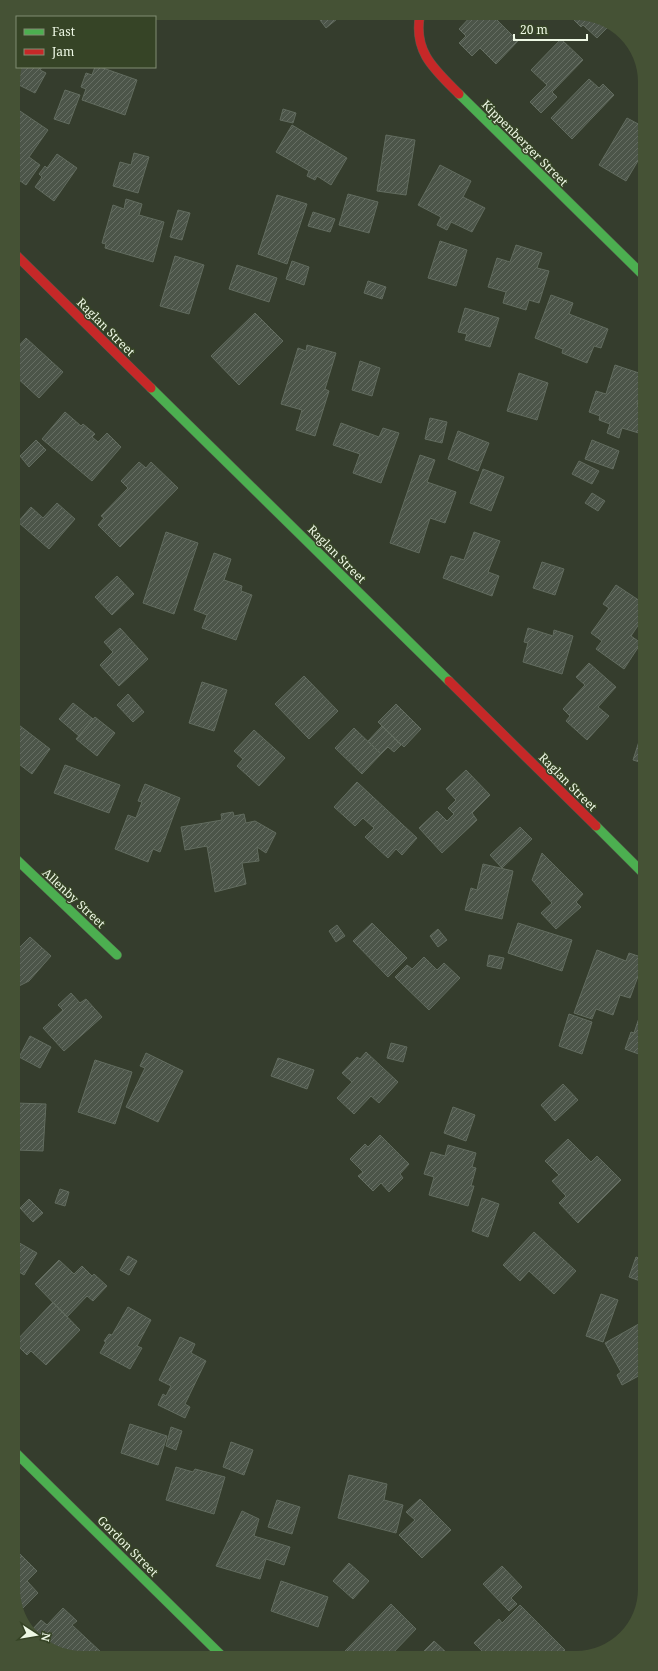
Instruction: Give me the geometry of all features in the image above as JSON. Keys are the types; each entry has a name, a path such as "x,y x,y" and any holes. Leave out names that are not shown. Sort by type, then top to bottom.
{"street":[{"name":"Kippenberger Street","path":"419,20 417,33 421,47 428,61 437,72 638,270"},
{"name":"Raglan Street","path":"20,259 638,868"},
{"name":"Allenby Street","path":"20,863 117,955"},
{"name":"Gordon Street","path":"20,1457 217,1651"}],"building":[{"path":"320,20 336,20 326,28"},
{"path":"467,20 497,20 518,41 496,64 480,48 472,56 459,43 466,36 459,29"},
{"path":"574,20 592,22 607,28 597,38 583,25 581,27"},
{"path":"561,39 583,60 552,92 557,97 541,113 530,102 547,85 531,70"},
{"path":"22,68 41,68 40,70 46,73 35,93 20,86"},
{"path":"95,68 103,68 137,80 125,115 82,100 86,89 81,87 86,73 92,75"},
{"path":"589,79 599,88 603,84 614,95 572,139 551,118"},
{"path":"65,90 80,95 69,124 54,119"},
{"path":"283,109 296,113 293,123 280,120"},
{"path":"20,111 48,130 29,157 40,165 26,185 20,181"},
{"path":"627,118 638,124 638,161 626,181 599,165"},
{"path":"292,125 347,158 331,185 317,176 315,180 307,176 309,171 276,152"},
{"path":"386,135 415,140 406,195 377,191"},
{"path":"134,153 149,157 138,193 113,186 120,162 131,165"},
{"path":"57,154 77,168 54,201 35,187 42,177 39,174 45,166 47,168"},
{"path":"440,165 471,181 463,197 485,208 472,232 451,222 447,230 437,225 441,217 418,205"},
{"path":"348,194 378,202 369,233 339,225"},
{"path":"277,195 307,204 287,264 258,254"},
{"path":"126,199 142,204 139,215 164,222 153,262 105,248 106,244 102,243 113,205 124,209"},
{"path":"178,210 190,213 182,240 170,237"},
{"path":"313,212 335,219 330,232 308,226"},
{"path":"440,241 467,250 456,286 428,278"},
{"path":"516,245 542,253 537,268 549,271 539,303 529,300 526,310 503,303 506,292 488,287 497,258 510,262"},
{"path":"175,256 204,265 189,314 160,306"},
{"path":"292,261 309,267 304,285 286,279"},
{"path":"237,265 277,278 269,302 229,289"},
{"path":"368,281 386,287 382,299 364,293"},
{"path":"551,295 573,303 569,314 608,329 601,348 594,346 587,363 562,353 563,349 535,338"},
{"path":"465,308 499,318 490,347 465,340 467,334 458,332"},
{"path":"255,313 283,341 239,385 211,356"},
{"path":"26,338 63,372 39,398 20,381 20,344"},
{"path":"307,345 336,353 325,389 329,391 315,436 296,430 302,410 281,404 298,348 306,351"},
{"path":"360,361 380,368 372,396 352,390"},
{"path":"615,365 638,373 638,433 622,428 619,438 607,433 610,424 599,420 600,416 589,412 596,391 606,394"},
{"path":"519,373 548,383 537,420 507,411"},
{"path":"65,412 81,426 83,424 95,434 92,437 98,442 107,433 121,447 92,481 42,439"},
{"path":"430,418 447,422 442,443 425,439"},
{"path":"341,423 379,437 383,428 399,433 381,483 353,473 360,454 333,445"},
{"path":"458,431 489,443 478,471 448,459"},
{"path":"36,440 46,450 29,467 20,456"},
{"path":"592,440 619,451 613,469 585,459"},
{"path":"420,455 435,460 427,482 456,492 445,523 430,518 419,553 390,543"},
{"path":"579,461 599,471 592,484 572,474"},
{"path":"139,462 146,468 151,462 178,488 120,547 98,525 104,518 101,516 128,488 121,481"},
{"path":"483,469 504,477 491,511 470,503"},
{"path":"592,493 605,501 598,511 585,503"},
{"path":"57,503 75,519 49,549 20,524 20,520 31,507 43,518"},
{"path":"166,532 198,543 174,614 143,603"},
{"path":"474,532 500,541 488,572 499,576 492,596 443,578 451,556 464,560"},
{"path":"214,553 231,559 224,580 242,586 241,591 252,595 236,640 202,628 207,615 194,610"},
{"path":"542,562 564,569 555,595 533,588"},
{"path":"117,576 134,594 112,615 95,597"},
{"path":"616,585 638,600 638,626 631,636 638,641 638,648 624,669 596,649 602,641 591,633 609,608 603,604"},
{"path":"120,628 148,659 119,686 100,665 113,652 104,642"},
{"path":"528,628 553,636 554,630 573,636 562,674 523,662 528,643 524,642"},
{"path":"589,663 616,687 598,707 609,716 587,740 566,721 570,716 563,709 585,685 576,677"},
{"path":"304,676 338,711 309,739 275,704"},
{"path":"202,682 227,690 214,731 189,723"},
{"path":"128,694 144,712 133,722 117,705"},
{"path":"73,703 93,719 79,736 59,719"},
{"path":"396,704 421,729 404,747 378,722"},
{"path":"95,717 115,733 97,756 76,739"},
{"path":"20,726 50,749 32,774 20,765"},
{"path":"382,726 401,745 394,752 388,747 381,754 368,741"},
{"path":"354,728 381,754 362,774 335,748"},
{"path":"254,730 285,758 259,786 237,766 243,759 234,751"},
{"path":"638,744 638,762 633,760"},
{"path":"65,765 120,785 109,813 54,793"},
{"path":"466,770 490,795 472,813 477,820 442,853 419,828 437,811 447,821 454,814 448,808 456,800 446,789"},
{"path":"357,782 417,838 402,855 396,849 388,858 365,837 374,828 363,818 355,826 334,807"},
{"path":"145,784 180,798 160,852 153,849 148,862 115,849 128,815 136,818 142,802 138,801"},
{"path":"233,812 234,816 244,814 246,823 255,821 276,833 266,853 257,847 259,861 242,863 246,884 215,892 207,846 185,850 181,827 222,820 221,814"},
{"path":"520,827 532,839 502,868 490,855"},
{"path":"542,853 583,894 576,902 581,907 556,929 541,913 552,903 532,880"},
{"path":"483,864 513,871 502,919 465,910 471,888 477,890"},
{"path":"372,923 407,958 388,977 353,941"},
{"path":"518,923 572,940 562,971 508,953"},
{"path":"337,925 345,936 336,942 329,931"},
{"path":"438,929 447,940 438,947 430,936"},
{"path":"30,937 51,956 29,981 20,986 20,947"},
{"path":"597,950 626,961 629,953 638,956 638,976 630,998 620,995 613,1015 596,1009 592,1019 574,1013"},
{"path":"489,955 504,958 501,969 487,966"},
{"path":"424,957 437,970 444,963 460,978 429,1010 395,977 407,965 412,969"},
{"path":"71,993 80,1003 86,999 102,1017 64,1051 43,1028 63,1010 58,1005"},
{"path":"569,1014 592,1022 582,1054 559,1046"},
{"path":"638,1021 638,1054 625,1049 631,1032 634,1033"},
{"path":"30,1036 51,1047 40,1068 20,1058"},
{"path":"391,1043 407,1047 403,1062 387,1058"},
{"path":"366,1052 398,1082 379,1103 371,1096 354,1114 337,1098 352,1082 342,1073 357,1057 360,1059"},
{"path":"146,1053 183,1071 158,1122 126,1107 145,1068 140,1066"},
{"path":"278,1058 314,1070 307,1089 271,1076"},
{"path":"95,1060 132,1072 115,1124 78,1112"},
{"path":"563,1084 578,1100 555,1121 541,1105"},
{"path":"20,1103 46,1104 43,1151 20,1150"},
{"path":"453,1107 475,1115 466,1141 444,1133"},
{"path":"380,1135 409,1164 400,1174 403,1178 389,1192 381,1183 373,1191 358,1176 363,1172 350,1159 365,1144 368,1147"},
{"path":"568,1139 591,1162 597,1156 621,1180 578,1223 559,1203 566,1196 552,1181 559,1175 545,1161"},
{"path":"448,1145 476,1153 472,1167 476,1168 471,1186 474,1186 468,1206 429,1195 434,1177 424,1174 431,1152 445,1156"},
{"path":"60,1189 69,1192 65,1206 55,1203"},
{"path":"482,1198 499,1204 488,1237 472,1231"},
{"path":"29,1199 43,1213 33,1222 20,1208"},
{"path":"534,1232 576,1271 554,1294 529,1271 520,1281 503,1265"},
{"path":"20,1243 37,1253 24,1275 20,1272"},
{"path":"128,1256 137,1261 129,1275 120,1270"},
{"path":"636,1257 638,1258 638,1280 629,1277"},
{"path":"59,1260 74,1274 82,1266 92,1276 94,1274 107,1286 93,1301 87,1296 67,1317 35,1284"},
{"path":"601,1294 618,1300 603,1342 586,1336"},
{"path":"53,1302 80,1330 46,1365 31,1351 27,1355 20,1348 20,1337"},
{"path":"128,1307 151,1320 137,1346 142,1348 130,1369 100,1353 106,1342 104,1341 109,1334 112,1335"},
{"path":"638,1324 638,1376 622,1385 617,1375 621,1372 605,1343"},
{"path":"180,1337 195,1344 191,1353 206,1361 185,1404 190,1407 185,1418 158,1405 163,1394 166,1396 171,1386 159,1380"},
{"path":"130,1424 167,1436 158,1465 121,1453"},
{"path":"171,1427 182,1431 176,1450 166,1446"},
{"path":"231,1442 253,1450 244,1475 223,1467"},
{"path":"176,1467 193,1472 195,1469 225,1477 214,1514 166,1500"},
{"path":"349,1475 387,1484 384,1500 403,1505 396,1533 338,1518"},
{"path":"420,1499 451,1530 422,1558 399,1535 415,1520 406,1512"},
{"path":"277,1500 300,1507 292,1534 268,1527"},
{"path":"242,1511 259,1519 254,1536 290,1547 284,1565 266,1559 260,1579 216,1566"},
{"path":"20,1554 37,1571 27,1581 38,1593 23,1608 20,1589"},
{"path":"349,1563 369,1581 353,1599 333,1581"},
{"path":"502,1566 522,1587 511,1598 517,1604 509,1611 483,1584"},
{"path":"281,1581 328,1597 318,1627 271,1611"},
{"path":"391,1604 416,1629 395,1651 345,1651"},
{"path":"520,1605 565,1650 482,1651 474,1643 499,1619 502,1623"},
{"path":"63,1608 77,1621 72,1625 100,1651 78,1651 66,1649 51,1643 34,1628 41,1620 47,1625"},
{"path":"434,1641 445,1651 424,1651"}],"traffic: fast":[{"path":"459,94 638,270"},
{"path":"151,388 449,681"},
{"path":"596,826 638,868"},
{"path":"20,863 117,955"},
{"path":"20,1457 217,1651"}],"traffic: jam":[{"path":"420,20 420,40 423,50 434,68 459,94"},
{"path":"20,259 151,388"},
{"path":"449,681 596,826"}]}
